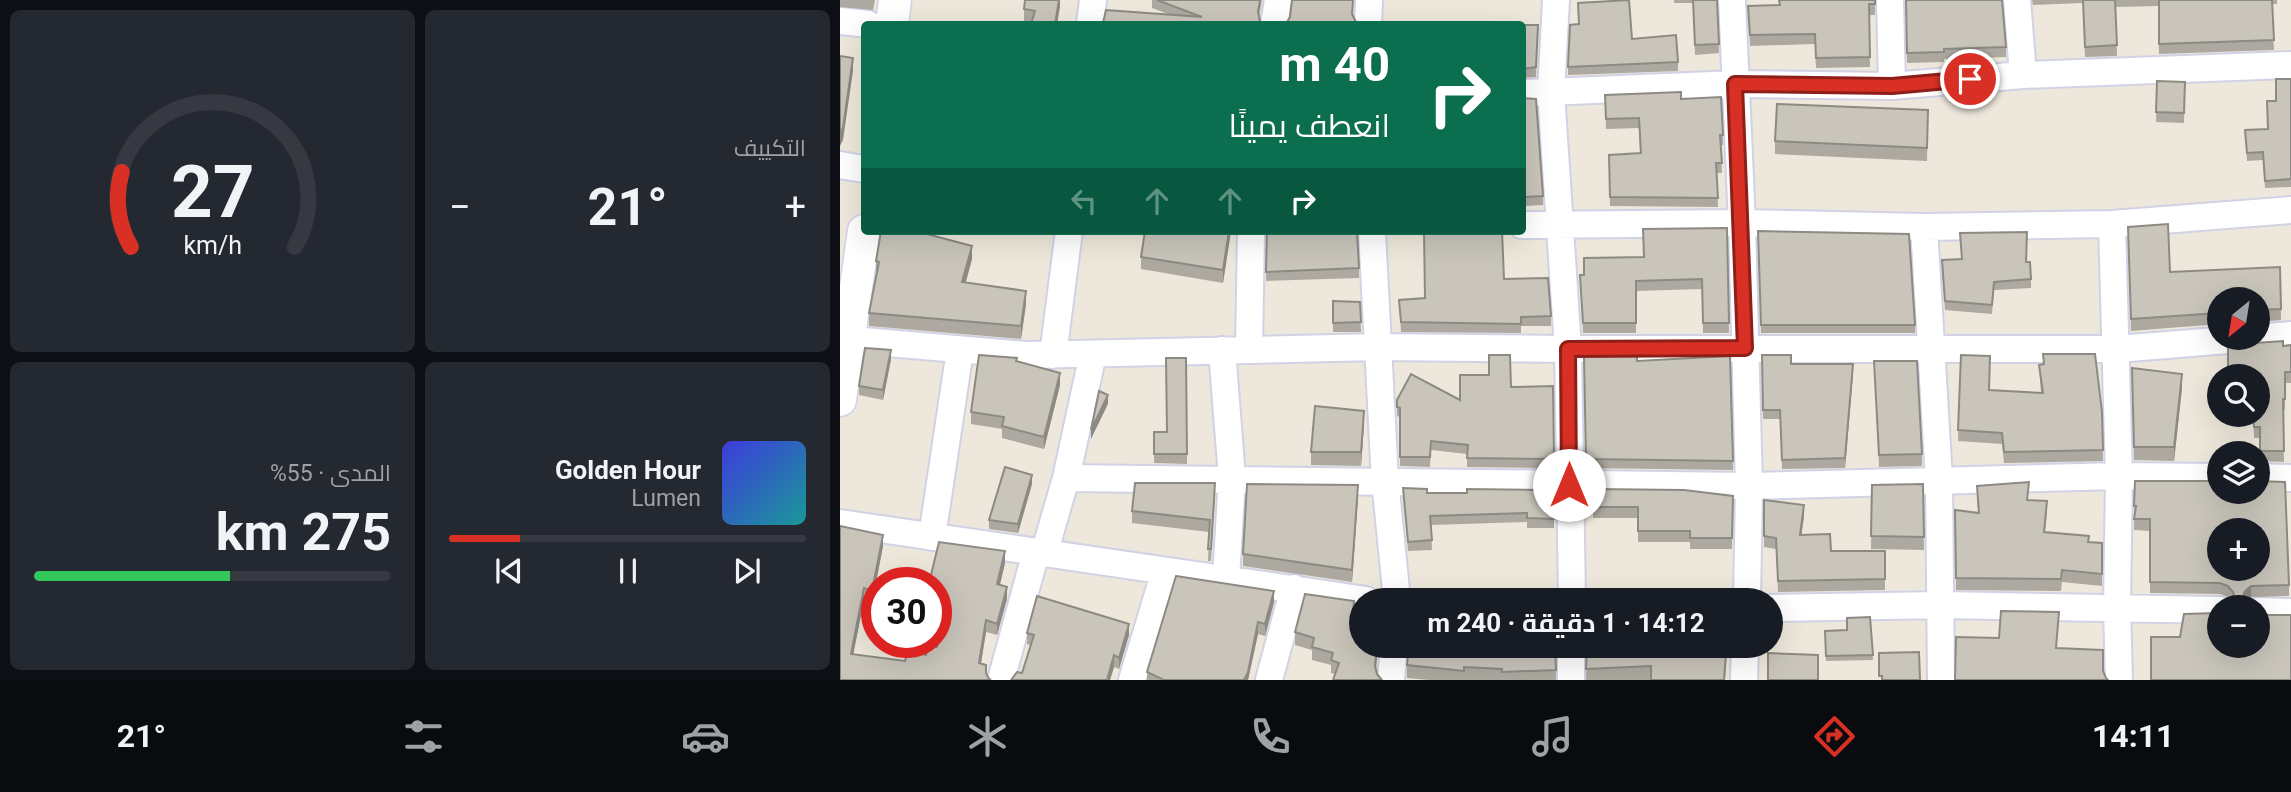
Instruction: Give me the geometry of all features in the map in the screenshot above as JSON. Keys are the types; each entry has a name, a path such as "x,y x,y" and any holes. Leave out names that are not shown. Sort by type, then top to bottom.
{"street":[{"path":"892,21 895,0"},
{"path":"1090,21 1093,0"},
{"path":"1274,21 1278,0"},
{"path":"1368,21 1369,0"},
{"path":"1556,0 1551,92 1568,349 1572,588"},
{"path":"1732,0 1742,223 1749,486 1747,588"},
{"path":"1890,0 1892,86"},
{"path":"2017,0 2023,75"},
{"path":"840,21 861,23"},
{"path":"1526,93 1735,84 1892,86 2023,75 2291,65"},
{"path":"840,165 861,168"},
{"path":"1526,225 2112,225 2291,210"},
{"path":"2112,225 2119,476 2119,680"},
{"path":"1924,227 1939,480 1941,680"},
{"path":"840,400 845,340 863,235"},
{"path":"1053,355 1068,235"},
{"path":"1249,350 1251,235"},
{"path":"1372,235 1385,480 1395,588"},
{"path":"845,340 1053,355 1377,347 2117,349 2291,335"},
{"path":"932,537 960,350"},
{"path":"1222,350 1232,478 1226,579"},
{"path":"1000,680 1066,478 1093,354"},
{"path":"1066,478 1749,486 2119,476 2207,477"},
{"path":"2270,478 2291,478"},
{"path":"840,523 1349,597"},
{"path":"1132,680 1165,571"},
{"path":"1269,680 1294,588"},
{"path":"1783,608 1941,605 2207,610"},
{"path":"2270,611 2291,612"},
{"path":"1391,680 1393,658"},
{"path":"1571,658 1571,680"},
{"path":"1744,680 1745,658"}],"building":[{"path":"1025,0 1059,0 1056,21 1032,21 1035,11 1024,9"},
{"path":"1157,0 1260,0 1260,21 1103,21 1106,10 1202,17"},
{"path":"1292,0 1353,0 1352,14 1356,21 1288,21"},
{"path":"1629,0 1632,39 1676,35 1678,62 1568,67 1570,25 1579,24 1578,3"},
{"path":"1693,0 1717,0 1719,44 1695,45"},
{"path":"1779,0 1875,0 1875,4 1869,4 1870,57 1816,58 1815,34 1750,35 1748,6 1780,5"},
{"path":"1906,0 2002,0 2006,47 1907,53"},
{"path":"2083,0 2115,0 2117,45 2085,47"},
{"path":"2159,0 2272,0 2274,40 2159,44"},
{"path":"1526,25 1538,25 1536,67 1526,68"},
{"path":"840,56 853,58 843,128 840,133"},
{"path":"2276,79 2291,79 2291,179 2265,181 2263,152 2247,153 2245,130 2268,129 2267,101 2276,101"},
{"path":"2157,81 2185,82 2184,113 2156,112"},
{"path":"1681,92 1681,99 1721,97 1723,135 1720,135 1722,163 1716,163 1718,198 1610,197 1609,155 1641,153 1639,118 1606,119 1605,95"},
{"path":"1526,98 1536,99 1543,196 1526,197"},
{"path":"1777,104 1928,110 1927,148 1775,141"},
{"path":"2168,224 2170,272 2280,267 2281,309 2270,309 2270,287 2207,287 2207,314 2131,319 2128,227"},
{"path":"1727,228 1729,323 1703,323 1702,279 1636,281 1636,323 1583,323 1580,275 1584,275 1584,258 1644,257 1643,229"},
{"path":"1758,231 1909,234 1915,325 1761,325"},
{"path":"2027,232 2026,262 2030,262 2031,279 1994,282 1992,305 1945,301 1942,260 1962,259 1960,233"},
{"path":"880,235 931,235 972,246 962,282 1026,291 1021,326 869,313 879,262 876,261"},
{"path":"1144,235 1228,235 1223,270 1141,257"},
{"path":"1267,235 1357,235 1359,268 1266,272"},
{"path":"1424,235 1502,235 1504,279 1548,278 1551,316 1521,317 1521,324 1401,322 1399,300 1425,298"},
{"path":"1333,301 1360,302 1361,322 1333,323"},
{"path":"2283,341 2283,346 2291,345 2291,372 2285,372 2283,399 2284,451 2270,451 2270,441 2260,441 2260,427 2270,427 2270,364 2228,364 2228,350 2270,350 2270,342"},
{"path":"865,348 891,350 883,390 859,386"},
{"path":"2043,354 2095,354 2102,412 2103,450 2004,452 2002,433 1958,430 1961,355 1990,356 1989,390 2043,393 2039,365 2044,364"},
{"path":"979,355 1017,358 1016,361 1060,373 1044,437 1002,426 1004,417 971,412"},
{"path":"1489,355 1510,355 1511,387 1553,386 1554,459 1467,458 1468,445 1431,441 1430,457 1400,457 1400,408 1397,407 1397,400 1411,374 1460,400 1460,375 1489,375"},
{"path":"1762,355 1791,355 1791,364 1853,364 1845,458 1782,460 1780,410 1763,410"},
{"path":"1584,356 1637,356 1637,361 1730,356 1733,461 1586,459"},
{"path":"1166,358 1186,358 1187,454 1154,454 1154,432 1167,432"},
{"path":"1874,361 1917,361 1922,454 1879,455"},
{"path":"2132,368 2182,374 2174,447 2134,447"},
{"path":"1099,391 1108,395 1091,430"},
{"path":"1315,406 1364,411 1361,452 1311,452"},
{"path":"1005,467 1032,475 1018,524 989,520"},
{"path":"2135,481 2207,481 2207,504 2270,504 2270,481 2285,482 2289,585 2251,586 2243,595 2234,595 2228,586 2220,583 2150,582 2150,519 2134,519"},
{"path":"2029,482 2027,500 2047,501 2044,532 2089,536 2088,542 2102,543 2102,574 2062,570 2061,579 1956,578 1955,510 1979,513 1977,486"},
{"path":"1135,483 1215,483 1211,549 1208,549 1210,520 1132,511"},
{"path":"1247,484 1358,485 1352,570 1243,554"},
{"path":"1923,484 1924,537 1871,536 1872,485"},
{"path":"1403,488 1427,489 1427,493 1467,493 1467,489 1554,490 1554,519 1527,518 1527,513 1430,516 1432,540 1408,542"},
{"path":"1594,489 1684,490 1733,496 1732,538 1690,538 1690,531 1638,531 1638,507 1593,507"},
{"path":"1764,500 1804,505 1800,535 1830,534 1831,551 1885,551 1885,579 1778,581 1776,538 1764,536"},
{"path":"840,526 883,535 877,567 861,567 861,603 851,654 861,655 861,658 905,661 906,658 952,658 952,567 933,567 939,542 1005,551 997,584 1007,587 997,624 986,620 979,663 986,665 986,673 991,680 840,680"},
{"path":"1176,576 1274,591 1265,624 1258,622 1244,680 1164,680 1147,672"},
{"path":"1305,594 1349,600 1349,658 1376,658 1377,674 1382,680 1333,680 1339,663 1331,660 1333,653 1312,647 1314,638 1295,632"},
{"path":"1037,596 1129,624 1119,658 1114,655 1107,680 1011,680 1017,672 1022,673 1034,635 1027,633"},
{"path":"2001,611 2059,612 2056,648 2103,650 2103,671 2108,680 1955,680 1956,637 1999,638"},
{"path":"2207,613 2207,658 2270,658 2270,615 2291,615 2291,680 2151,680 2151,637 2180,637 2184,614"},
{"path":"1870,617 1873,655 1826,656 1825,631 1847,630 1847,618"},
{"path":"1919,652 1920,680 1882,680 1882,676 1879,676 1879,653"},
{"path":"1783,654 1818,655 1818,680 1768,680 1768,658 1783,658"},
{"path":"1408,658 1556,658 1556,670 1502,672 1502,669 1464,667 1464,671 1407,665"},
{"path":"1586,658 1726,658 1724,680 1651,680 1651,666 1586,669"}],"route":[{"path":"1569,485 1568,349 1745,348 1735,84 1892,86 1970,79"}]}
